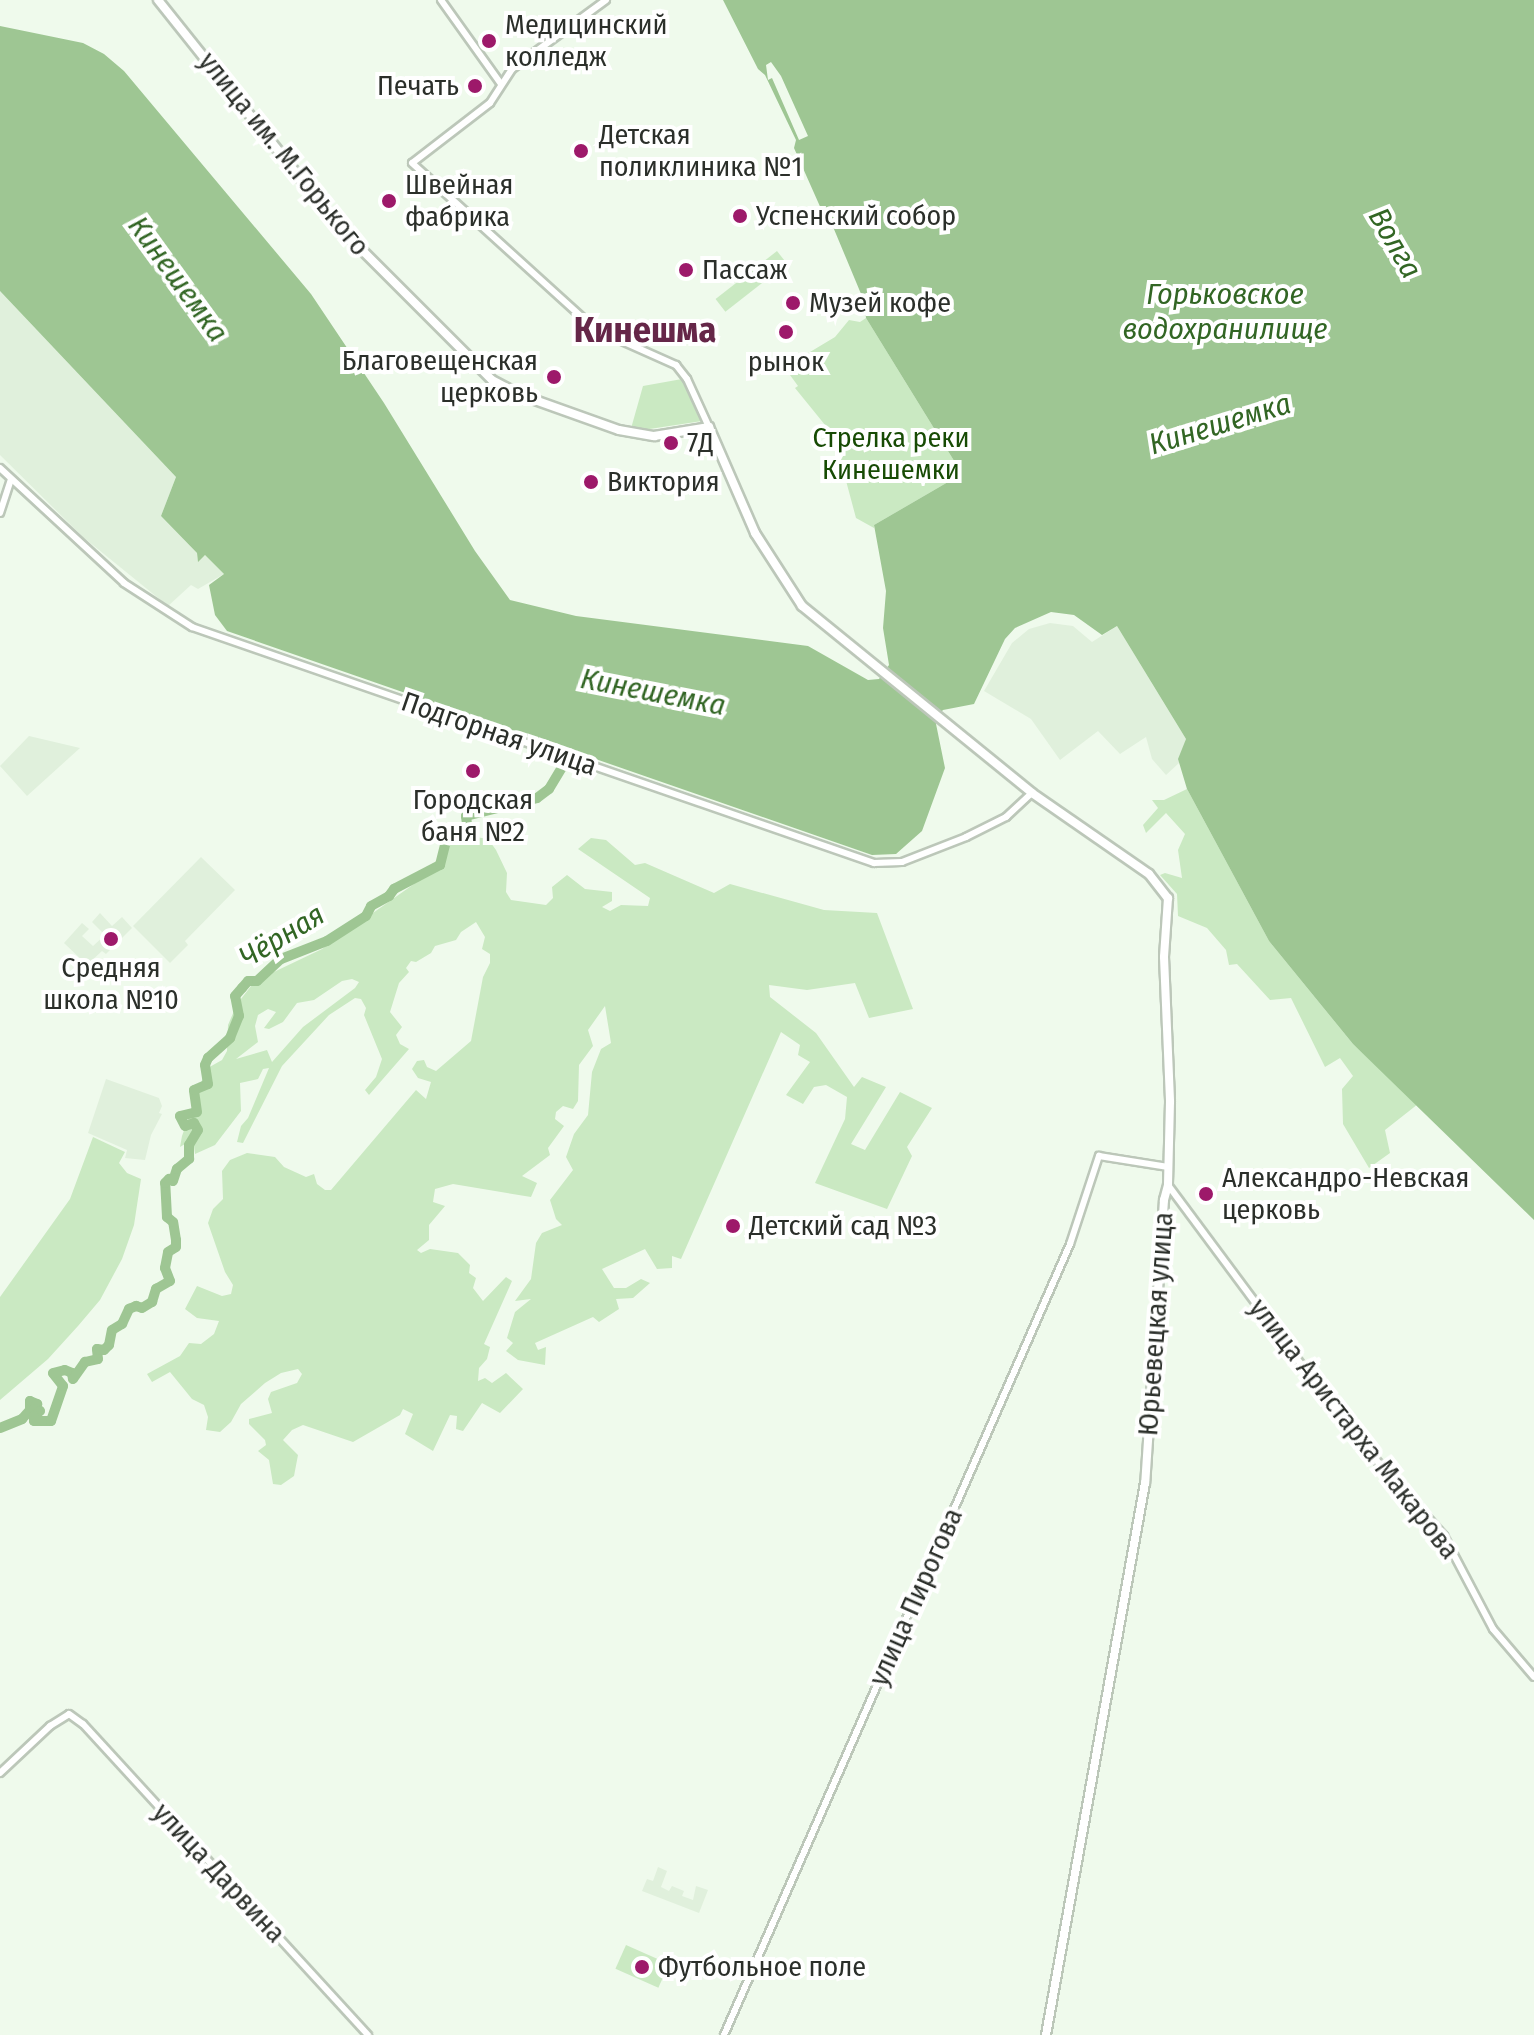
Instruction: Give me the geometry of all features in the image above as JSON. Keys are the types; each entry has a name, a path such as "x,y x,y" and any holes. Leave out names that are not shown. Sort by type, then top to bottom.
{"main road":[{"name":"улица им. М.Горького","path":"158,0 339,227 492,380 518,394 619,430 654,436 709,427"},
{"name":"Юрьевецкая улица","path":"709,427 755,533 791,592 814,615 877,663 1032,793 1149,874 1168,898 1164,957 1168,1185 1164,1200 1142,1512 1046,2035"}],"street":[{"path":"441,0 501,84"},
{"path":"606,0 512,69 490,103 412,163 595,329 673,363 687,379 709,427"},
{"name":"Подгорная улица","path":"0,468 124,583 192,627 874,863 902,862 966,837 1006,817 1032,793"},
{"path":"0,513 11,480"},
{"name":"улица Пирогова","path":"724,2035 1070,1244 1099,1156 1168,1167"},
{"name":"улица Аристарха Макарова","path":"1168,1185 1352,1433 1444,1536 1493,1629 1534,1677"},
{"name":"улица Дарвина","path":"0,1773 50,1726 69,1714 83,1724 368,2035"}],"shaded area":[{"path":"0,291 176,477 161,516 197,553 198,561 205,555 224,574 198,589 191,585 168,606 83,537 0,455"},
{"path":"1050,623 1073,626 1092,642 1117,626 1186,739 1179,763 1166,775 1152,759 1146,737 1120,754 1098,731 1060,760 1031,719 984,691 1012,643 1029,629"},
{"path":"29,736 80,748 27,796 0,766"},
{"path":"201,857 235,890 185,941 188,945 170,963 133,926"},
{"name":"Средняя школа №10","path":"100,913 112,926 122,917 132,928 106,954 102,951 87,965 64,943 82,923 89,929 82,936 93,946 105,935 92,922"},
{"path":"106,1079 159,1098 162,1106 159,1113 162,1114 151,1135 145,1160 125,1158 127,1150 88,1133"},
{"path":"658,1867 667,1871 661,1887 669,1891 672,1886 684,1891 682,1896 693,1900 696,1886 708,1890 699,1913 642,1891 647,1879 653,1881"}],"green space":[{"path":"777,251 787,264 725,312 716,299"},
{"name":"Стрелка реки Кинешемки","path":"866,318 956,464 954,476 948,482 874,525 874,528 856,518 834,436 795,388 798,386 790,375 800,358 835,337 849,320 860,322"},
{"path":"682,379 702,421 630,432 643,386"},
{"path":"1187,789 1269,941 1353,1044 1418,1104 1385,1130 1390,1153 1369,1168 1343,1124 1342,1089 1353,1076 1340,1058 1325,1067 1291,998 1270,1000 1237,964 1229,965 1226,950 1207,928 1178,916 1177,894 1160,875 1165,873 1182,878 1178,850 1185,834 1166,813 1146,833 1143,825 1158,808 1152,800 1164,800"},
{"path":"470,836 488,839 507,873 506,892 511,900 546,905 553,898 552,887 567,875 585,889 612,892 612,901 602,907 610,911 621,905 648,906 650,898 578,849 591,838 606,840 635,865 645,863 714,893 730,884 824,910 877,913 913,1009 869,1018 855,983 807,990 769,985 770,997 816,1033 854,1087 862,1077 886,1087 851,1144 865,1150 900,1092 932,1108 907,1147 912,1156 887,1209 815,1183 845,1119 847,1097 826,1085 814,1087 803,1104 786,1095 810,1062 798,1055 800,1045 781,1032 681,1259 672,1256 672,1268 657,1269 645,1249 602,1269 614,1288 626,1288 641,1279 650,1283 633,1298 616,1299 619,1309 599,1322 593,1317 535,1343 538,1350 546,1347 545,1365 518,1360 506,1351 513,1343 507,1338 515,1312 531,1299 515,1301 531,1279 536,1243 542,1233 562,1225 556,1219 550,1200 573,1170 566,1157 574,1134 588,1115 592,1072 601,1049 611,1043 605,1006 588,1030 593,1046 579,1065 578,1101 573,1109 563,1106 556,1112 555,1119 564,1126 548,1148 550,1155 522,1176 537,1183 531,1197 453,1184 435,1189 433,1202 445,1206 429,1225 429,1240 417,1250 421,1253 430,1249 458,1253 470,1265 469,1273 476,1278 473,1288 483,1301 506,1277 512,1281 484,1344 490,1347 487,1359 479,1368 478,1381 485,1378 492,1383 506,1373 523,1389 500,1413 482,1403 463,1431 456,1429 457,1416 450,1415 433,1451 405,1434 413,1414 403,1409 400,1415 353,1442 303,1425 292,1430 283,1440 298,1455 294,1476 281,1485 273,1484 269,1460 258,1451 266,1445 265,1440 249,1424 249,1419 272,1413 268,1399 271,1392 297,1383 302,1374 298,1369 281,1373 265,1383 241,1404 231,1422 220,1432 206,1430 208,1417 204,1405 192,1399 170,1372 152,1382 147,1374 180,1356 189,1343 201,1344 214,1334 219,1321 197,1318 185,1309 197,1286 222,1296 231,1294 233,1285 225,1272 208,1223 213,1209 223,1199 222,1171 230,1160 247,1153 275,1157 284,1167 306,1177 314,1174 317,1184 331,1190 416,1090 426,1099 431,1082 418,1078 412,1069 417,1061 424,1060 427,1067 436,1071 471,1041 483,977 490,963 490,954 482,949 485,937 476,922 461,932 456,940 435,946 431,953 416,962 411,961 406,968 409,972 399,983 390,1012 402,1027 396,1035 400,1044 409,1049 369,1095 365,1090 376,1077 382,1059 364,1015 366,1008 361,999 355,998 329,1015 282,1066 243,1143 237,1142 241,1126 248,1118 269,1068 263,1069 258,1079 240,1083 241,1111 215,1145 195,1154 193,1139 180,1147 182,1136 206,1069 222,1060 227,1051 228,1025 237,1004 255,981 322,949 438,867 440,855 452,843","holes":["352,979 359,982 303,1027 272,1062 267,1050 236,1059 258,1042 255,1026 258,1015 268,1009 276,1012 264,1028 269,1029 283,1022 297,1003 314,1000 342,981"]},
{"path":"93,1137 125,1152 119,1163 127,1173 141,1179 134,1225 122,1259 100,1300 78,1326 48,1359 0,1400 0,1297 70,1199"},
{"name":"Футбольное поле","path":"626,1945 669,1964 658,1988 615,1969"}],"water":[{"name":"Горьковское водохранилище","path":"723,0 1534,0 1534,1220 1353,1044 1269,941 1187,789 1178,759 1186,739 1117,626 1102,635 1074,615 1051,612 1015,628 1005,639 974,704 943,710 935,719 945,768 922,831 896,854 872,855 227,631 215,615 209,585 224,574 205,555 198,562 197,553 161,516 176,477 0,291 0,26 83,43 104,54 124,71 311,294 384,403 475,551 510,600 576,616 808,646 868,680 879,679 889,665 883,628 886,591 874,525 948,482 954,476 956,464 866,318 864,301 831,222 826,220 794,148 796,140 765,75 758,69"}],"pier":[{"path":"771,62 781,76 808,136 799,140 772,78 768,80 766,65"}],"waterway":[{"name":"Чёрная","path":"0,1428 22,1419 30,1410 30,1401 37,1404 34,1409 40,1411 34,1416 34,1421 51,1421 63,1386 53,1373 65,1370 72,1373 73,1379 85,1362 98,1359 97,1349 104,1350 109,1345 112,1330 122,1324 129,1309 136,1306 142,1308 152,1302 156,1289 170,1281 165,1268 168,1252 176,1247 176,1240 173,1222 167,1217 165,1183 169,1179 173,1181 177,1169 189,1159 189,1145 198,1130 194,1123 185,1126 180,1116 197,1112 194,1090 208,1084 205,1065 208,1058 230,1038 239,1016 235,996 248,981 257,981 281,959 327,941 366,916 371,906 389,896 394,889 440,865 446,841 454,834 468,831 466,816 537,798 549,789 565,762"}],"place":[{"name":"Медицинский колледж","path":"489,41"},
{"name":"Печать","path":"475,86"},
{"name":"Детская поликлиника №1","path":"581,151"},
{"name":"Швейная фабрика","path":"389,201"},
{"name":"Успенский собор","path":"740,216"},
{"name":"Пассаж","path":"686,270"},
{"name":"Музей кофе","path":"793,303"},
{"name":"рынок","path":"786,332"},
{"name":"Благовещенская церковь","path":"554,377"},
{"name":"7Д","path":"671,443"},
{"name":"Виктория","path":"591,482"},
{"name":"Городская баня №2","path":"473,771"},
{"name":"Средняя школа №10","path":"111,939"},
{"name":"Александро-Невская церковь","path":"1206,1194"},
{"name":"Детский сад №3","path":"733,1226"},
{"name":"Футбольное поле","path":"642,1967"}],"district":[{"name":"Кинешма","path":"645,331"}],"water label":[{"name":"Волга","path":"1395,243"},
{"name":"Кинешемка","path":"178,279"},
{"name":"Кинешемка","path":"1220,424"},
{"name":"Кинешемка","path":"653,692"}]}
